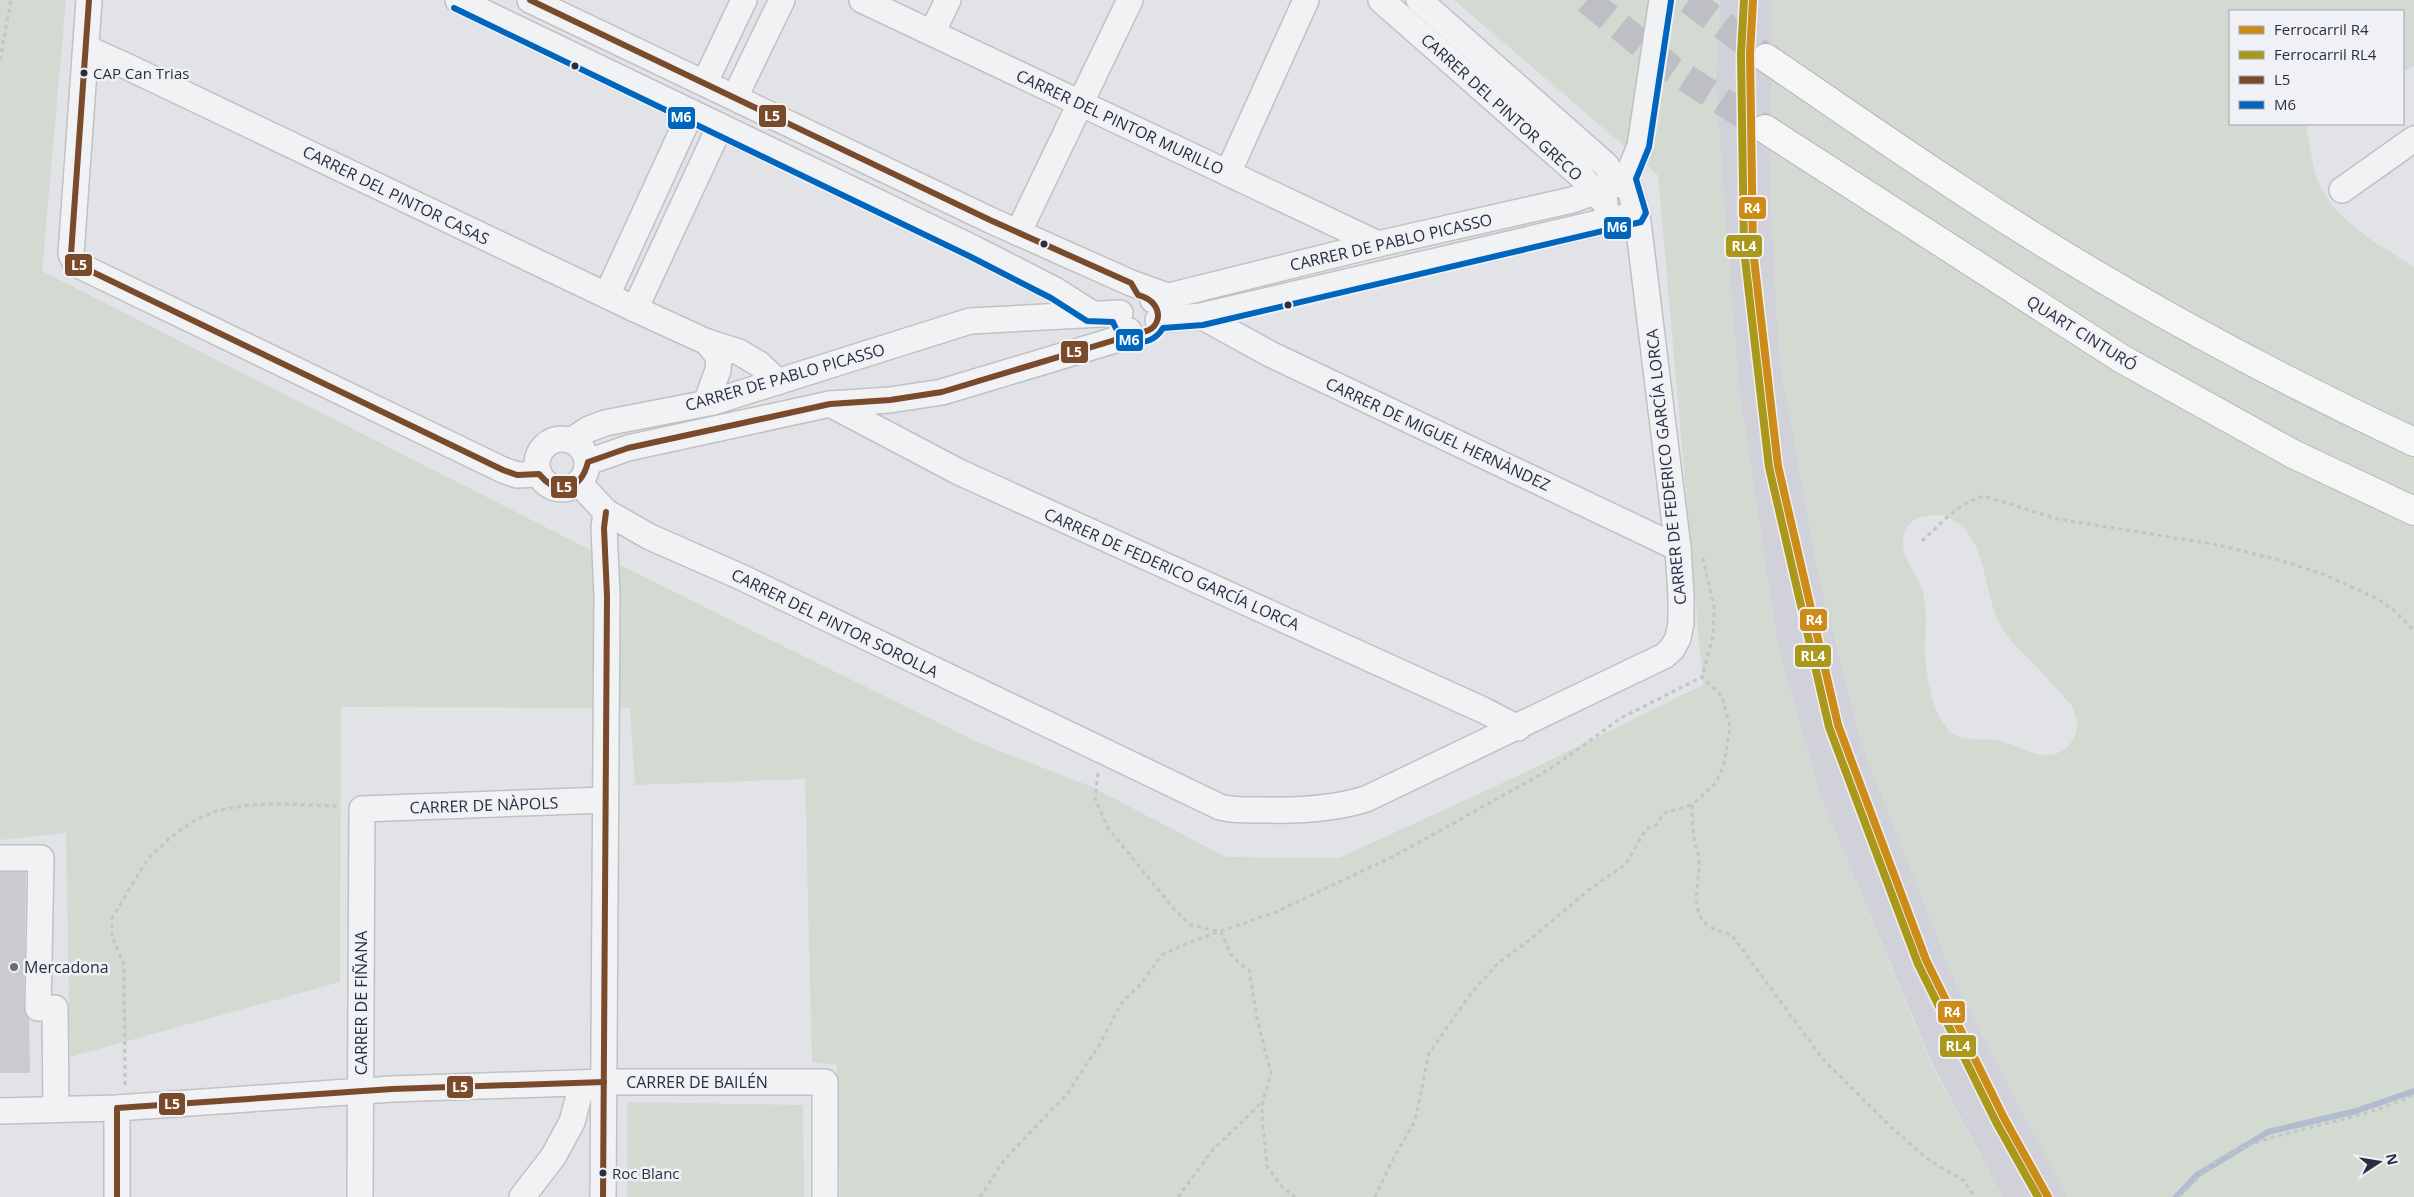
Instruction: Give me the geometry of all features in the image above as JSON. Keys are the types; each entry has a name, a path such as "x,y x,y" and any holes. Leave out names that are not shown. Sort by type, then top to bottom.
{"highway":[{"path":"1766,58 1962,191 2132,296 2326,400 2414,442"},
{"name":"QUART CINTURÓ","path":"1765,129 2122,360 2293,454 2414,511"}],"street":[{"path":"89,0 72,254 76,264 503,470 517,475 539,474"},
{"path":"458,0 1055,290 1091,313"},
{"path":"530,0 705,82 1150,299"},
{"path":"705,82 744,0"},
{"path":"735,97 782,0"},
{"name":"CARRER DEL PINTOR MURILLO","path":"862,0 1378,244"},
{"path":"932,33 948,0"},
{"path":"1018,233 1130,0"},
{"path":"1228,173 1306,0"},
{"name":"CARRER DEL PINTOR GRECO","path":"1381,0 1614,184"},
{"name":"CARRER DEL PINTOR GRECO","path":"1419,0 1606,165 1630,222"},
{"path":"1614,184 1640,146 1662,0"},
{"name":"CARRER DEL PINTOR CASAS","path":"86,48 635,309 707,342 739,352 759,364 778,382"},
{"path":"607,295 691,112"},
{"path":"635,309 720,126"},
{"path":"2342,190 2414,139"},
{"name":"CARRER DE FEDERICO GARCÍA LORCA","path":"1101,750 1220,807 1232,810 1305,811 1341,807 1366,799 1518,728 1664,656 1672,648 1678,638 1682,612 1678,548 1630,222 1614,184"},
{"name":"CARRER DE PABLO PICASSO","path":"1150,299 1572,200 1614,184"},
{"name":"CARRER DE PABLO PICASSO","path":"1150,299 1201,316 1630,222"},
{"name":"CARRER DE PABLO PICASSO","path":"572,440 589,429 605,423 706,403 778,382 970,321 1055,290"},
{"path":"1150,299 1154,328 1146,333 1137,334 1125,322 1125,302 1150,299"},
{"name":"CARRER DE PABLO PICASSO","path":"583,472 628,448 830,404 890,400 942,392 1114,340 1125,322 1091,313 970,321"},
{"name":"CARRER DE MIGUEL HERNÀNDEZ","path":"1201,316 1270,354 1678,548"},
{"path":"706,403 718,370 719,357 707,342"},
{"name":"CARRER DE FEDERICO GARCÍA LORCA","path":"830,404 959,472 1483,710 1518,728"},
{"path":"558,439 572,440 583,449 583,472 566,489 555,488 546,483 539,474 538,457 546,444 558,439"},
{"name":"CARRER DEL PINTOR SOROLLA","path":"583,472 606,512 650,537 741,577 1101,750"},
{"path":"603,1197 593,1083 605,800 606,596 604,528 606,512"},
{"name":"CARRER DE NÀPOLS","path":"362,809 605,800"},
{"name":"CARRER DE FIÑANA","path":"360,1197 362,809"},
{"path":"0,858 41,858 38,1008 55,1008 56,1110"},
{"name":"CARRER DE BAILÉN","path":"0,1111 117,1108 361,1091 593,1083 825,1082 825,1197"},
{"path":"522,1197 553,1157 593,1083"},
{"path":"117,1108 117,1197"}],"path":[{"path":"0,60 11,0"},
{"path":"1922,541 1958,508 1984,496 2058,519 2218,545 2283,561 2323,574 2378,599 2396,612 2414,631"},
{"path":"980,1197 1005,1160 1067,1094 1098,1047 1122,1002 1139,986 1162,955 1190,942 1276,912 1382,862 1451,826 1550,769 1621,718 1702,677 1713,636 1714,607 1703,554"},
{"path":"1375,1197 1393,1159 1415,1121 1430,1053 1470,995 1498,963 1522,946 1590,889 1626,864 1646,829 1656,825 1664,813 1692,805 1716,783 1724,764 1730,727 1722,696 1702,677"},
{"path":"1101,750 1095,799 1108,828 1174,909 1191,925 1221,932"},
{"path":"125,1085 124,965 112,936 112,918 147,860 171,837 195,820 219,810 248,805 280,804 333,805 362,809"},
{"path":"1692,805 1693,828 1699,859 1695,898 1706,925 1720,932 1731,934 1822,1058 1891,1127 1930,1160 1964,1180 1975,1197"},
{"path":"1221,932 1233,958 1249,970 1257,1019 1271,1073 1263,1101 1262,1116 1267,1166 1283,1188 1295,1197"},
{"path":"2178,1197 2226,1155 2303,1128 2393,1105 2414,1095"},
{"path":"1178,1197 1212,1151 1263,1101"}],"shaded area":[{"path":"0,0 66,0 42,271 622,566 977,742 1092,787 1226,857 1339,858 1524,773 1703,685 1658,175 1454,0 1720,0 1715,82 1738,384 1778,648 1821,798 1933,1068 2003,1197 840,1197 837,1065 812,1062 805,779 635,785 630,708 341,707 340,982 70,1057 66,833 0,840"},
{"path":"1720,0 1772,0 1771,206 1780,361 1818,572 1864,750 1957,986 2067,1197 2003,1197 1934,1068 1821,798 1778,648 1738,384 1715,82"},
{"path":"1772,0 2414,0 2414,66 2404,71 2404,10 2229,10 2229,125 2306,125 2315,173 2331,204 2343,217 2370,239 2414,267 2414,1197 2067,1197 1957,986 1864,750 1818,572 1780,361 1771,206","holes":["1939,515 1956,522 1968,533 1982,564 1991,600 2005,632 2015,646 2072,706 2077,728 2075,737 2064,750 2055,754 2036,754 1996,740 1962,738 1952,733 1945,725 1935,706 1931,695 1925,652 1925,601 1920,584 1904,553 1903,540 1910,523 1928,516"]},
{"path":"627,1102 803,1105 804,1197 627,1197"}],"building":[{"name":"Mercadona","path":"0,872 26,872 24,1008 29,1019 30,1073 0,1073"}],"waterway":[{"path":"2176,1197 2197,1175 2268,1132 2356,1111 2414,1091"}],"tunnel":[{"path":"1587,0 1672,69 1765,129"},
{"path":"1689,0 1766,58"}],"rail line":[{"name":"RL4","path":"1744,0 1741,54 1744,250 1769,467 1829,727 1918,964 1996,1122 2038,1197"},
{"name":"R4","path":"1753,0 1750,54 1753,250 1778,466 1838,725 1926,960 2004,1118 2048,1197"}],"transit line":[{"name":"L5","path":"89,0 71,254 76,264 503,470 517,475 539,474 554,486 568,487 580,479 588,462 628,448 830,404 890,400 942,392 1115,340 1129,331 1140,332 1154,326 1158,312 1155,305 1148,299 1138,295 1131,283 990,220 530,0"},
{"name":"M6","path":"454,8 971,257 1051,298 1087,321 1113,322 1122,336 1136,342 1144,342 1151,340 1163,328 1203,325 1641,222 1646,213 1636,179 1649,147 1671,1"},
{"name":"L5","path":"603,1197 607,596 604,528 606,512"},
{"name":"L5","path":"117,1197 117,1108 392,1089 604,1082"}],"place":[{"name":"CAP Can Trias","path":"84,73"},
{"name":"Mercadona","path":"14,967"},
{"name":"Roc Blanc","path":"603,1173"}]}
